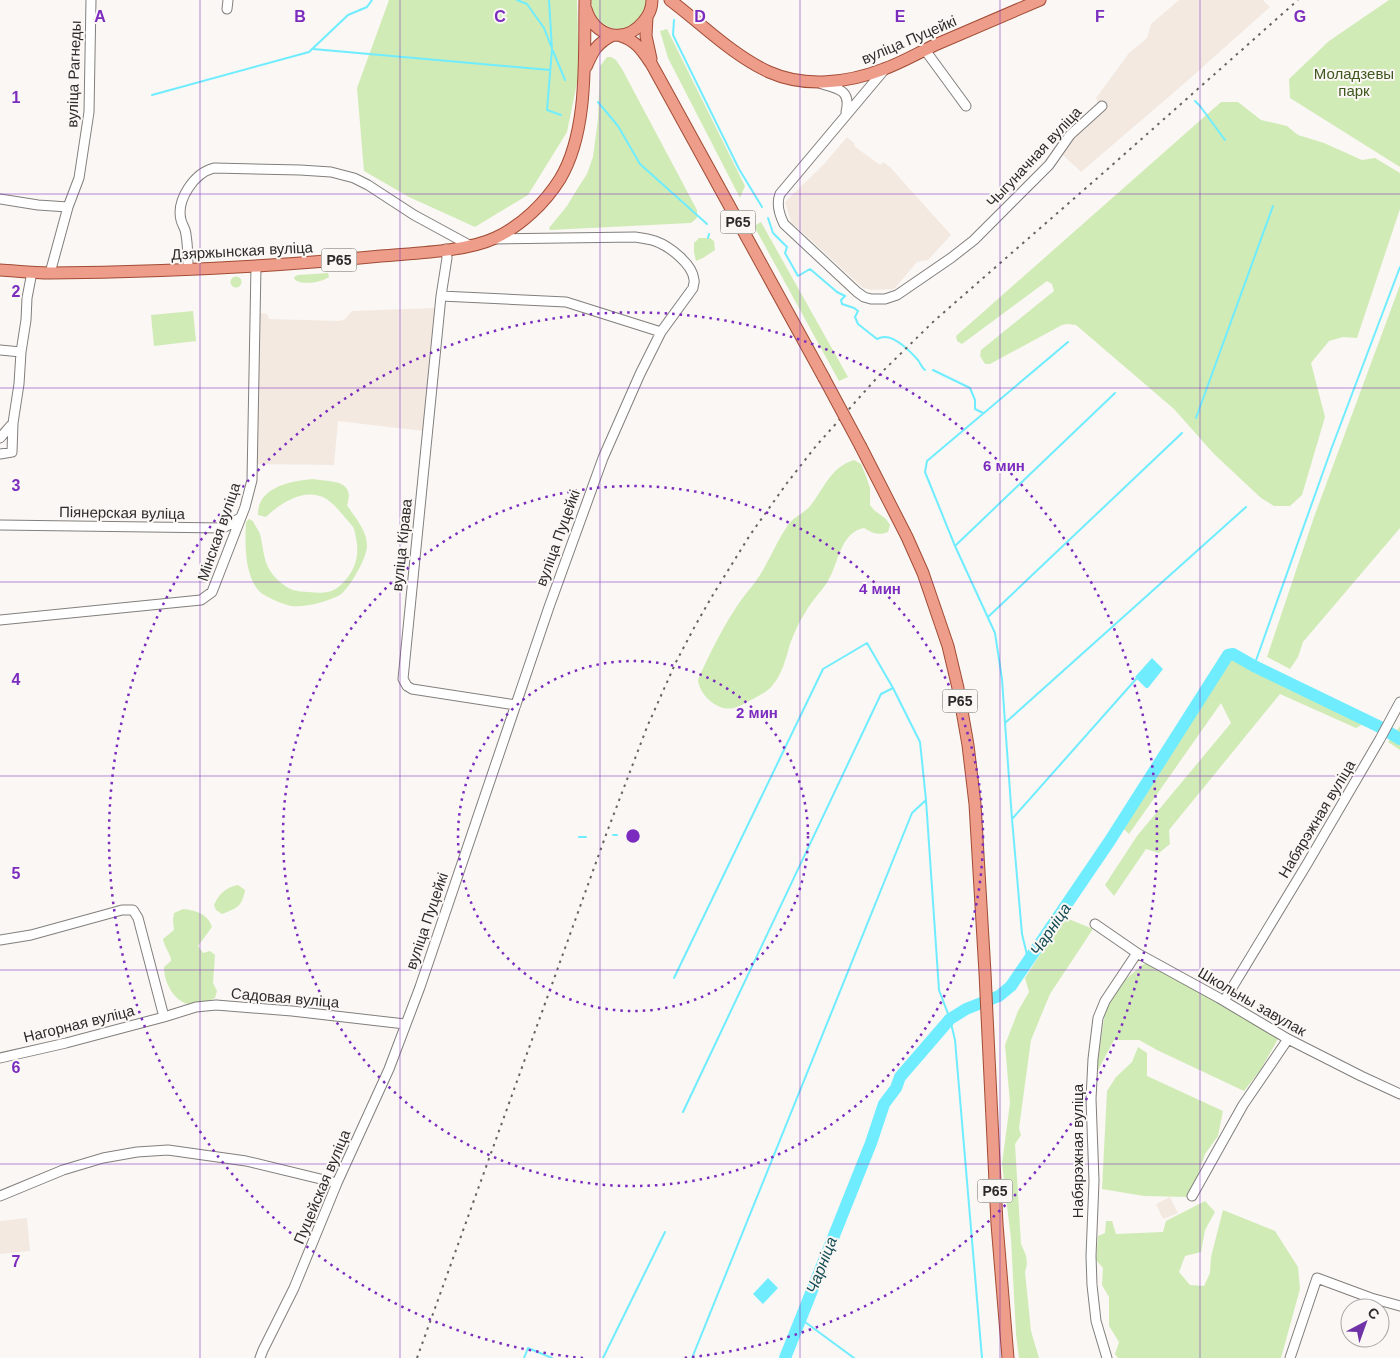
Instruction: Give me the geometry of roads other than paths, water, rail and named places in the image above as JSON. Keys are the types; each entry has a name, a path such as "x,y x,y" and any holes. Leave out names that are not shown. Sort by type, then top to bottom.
{"main road":[{"name":"вуліца Пуцейкі","path":"670,0 740,54 769,72 798,80 814,82 847,79 885,69 1040,0"},
{"name":"Р65","path":"585,1 586,11 596,27 604,32 631,39 652,65 862,447 923,573 948,646 968,745 975,804 985,973 996,1224 1008,1358"},
{"name":"Дзяржынская вуліца","path":"0,270 50,273 188,270 256,266 446,250 471,246 494,239 511,230 528,216 560,179 568,162 578,129 583,73 585,1"},
{"name":"вуліца Пуцейкі","path":"650,8 670,7 685,11"},
{"name":"Р65","path":"617,35 629,34 636,29 650,8"},
{"name":"Р65","path":"650,8 646,36 652,65"},
{"name":"Дзяржынская вуліца","path":"583,73 593,50 604,40 617,35"}],"street":[{"name":"вуліца Рагнеды","path":"50,273 68,207 79,178 89,112 91,0"},
{"path":"925,50 966,106"},
{"name":"Чыгуначная вуліца","path":"885,69 780,194 778,203 780,216 784,224 857,292 871,299 885,299 897,295 952,258 974,240 1049,166 1070,135 1102,106"},
{"path":"814,82 835,88 845,94 848,103 845,115"},
{"path":"188,270 186,232 180,219 181,206 193,180 206,170 214,168 331,172 354,178 414,215 471,246"},
{"path":"0,199 38,205 68,207"},
{"name":"вуліца Пуцейкі","path":"405,1024 420,988 549,607 603,458 635,384 661,332 693,288 694,280 689,267 681,257 656,241 636,237 494,239"},
{"name":"вуліца Кірава","path":"446,250 447,258 403,679 407,686 412,689 516,705"},
{"name":"Мінская вуліца","path":"0,620 201,600 212,592 245,507 252,480 256,266"},
{"path":"0,454 12,452 13,423 19,384 27,298 32,272"},
{"path":"442,296 566,302 661,332"},
{"path":"0,350 21,352"},
{"path":"0,438 13,423"},
{"name":"Піянерская вуліца","path":"0,525 223,528 240,518"},
{"name":"Набярэжная вуліца","path":"1224,1001 1399,709"},
{"path":"0,940 31,935 122,910 133,910 138,918 164,1017"},
{"name":"Школьны завулак","path":"1095,924 1137,953 1288,1039 1400,1094"},
{"name":"Набярэжная вуліца","path":"1106,1358 1096,1321 1092,1284 1091,1256 1094,1181 1091,1099 1093,1058 1098,1018 1105,1000 1137,953"},
{"name":"Садовая вуліца","path":"164,1017 196,1006 216,1006 292,1011 405,1024"},
{"name":"Нагорная вуліца","path":"0,1058 164,1017"},
{"name":"Пуцейская вуліца","path":"260,1358 294,1288 337,1183 389,1069 405,1024"},
{"path":"1192,1196 1243,1105 1288,1039"},
{"path":"0,1196 63,1170 104,1158 136,1152 168,1150 246,1161 337,1183"},
{"path":"1290,1358 1317,1278 1371,1298 1400,1306"}],"water":[{"path":"1152,658 1163,669 1146,688 1135,677"},
{"path":"768,1278 778,1288 763,1304 753,1294"}],"waterway":[{"path":"152,95 309,52 348,15 367,7 372,0"},
{"path":"517,0 527,4 544,28 551,46"},
{"path":"549,0 552,49 547,110 561,115"},
{"path":"674,20 673,35 739,169 762,207"},
{"path":"313,49 550,70"},
{"path":"553,51 565,80"},
{"path":"1195,101 1225,140"},
{"path":"598,102 618,126 640,164 707,224"},
{"path":"1196,418 1273,206"},
{"path":"768,218 773,233 787,247 785,253 798,276 810,269 837,292 845,296 841,300 842,304 858,311 855,317 858,324 877,339 885,337 894,339 907,349 925,370"},
{"path":"708,238 709,234"},
{"path":"1254,666 1332,447 1400,267"},
{"path":"1005,723 1002,679 995,633 955,546 925,472 927,461 1068,342"},
{"path":"933,370 970,388 975,400 975,409 983,413"},
{"path":"956,545 1115,393"},
{"path":"988,617 1182,433"},
{"path":"1012,819 1005,723 1246,507"},
{"path":"674,978 823,669 867,643 893,688 920,742 926,800 939,990 950,1019 955,1040 982,1358"},
{"name":"Чарніца","path":"785,1358 871,1143 884,1104 896,1088 900,1077 950,1019 966,1009 999,996 1011,986 1109,842 1228,655 1233,654 1380,727 1400,739"},
{"path":"1028,959 1022,934 1012,819 1137,678"},
{"path":"683,1112 881,694 893,688"},
{"path":"692,1358 912,813 926,800"},
{"path":"579,837 586,837"},
{"path":"603,1358 665,1232"},
{"path":"801,1319 854,1358"},
{"path":"524,1358 528,1348 552,1358"}],"railway":[{"path":"417,1358 607,832 647,727 676,662 695,626 750,535 816,446 883,371 934,321 1298,0"}],"park label":[{"name":"Моладзевы парк","path":"1354,82"}]}
